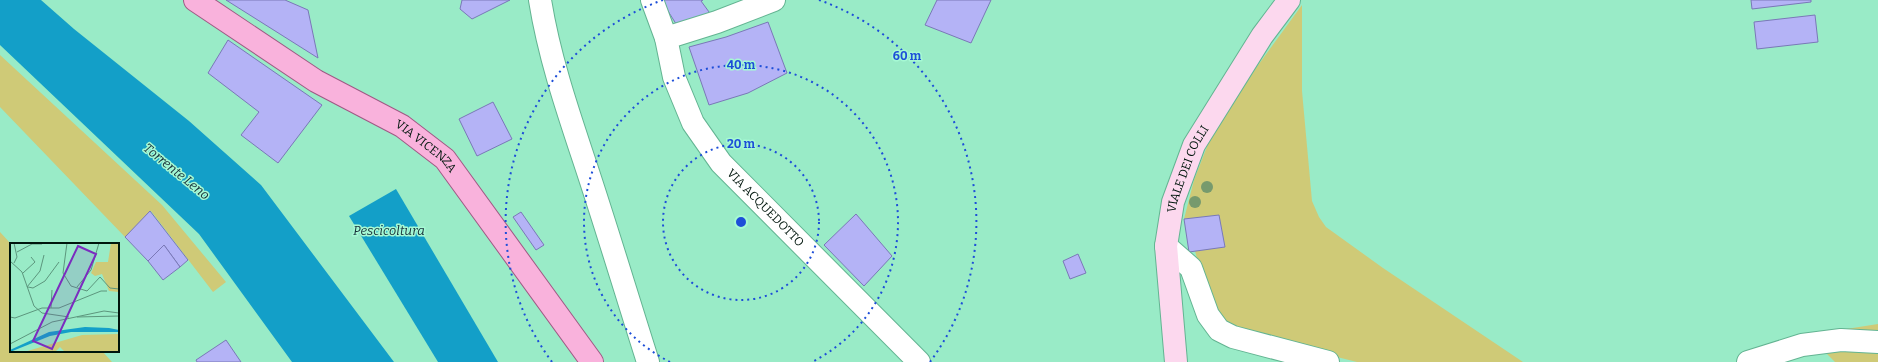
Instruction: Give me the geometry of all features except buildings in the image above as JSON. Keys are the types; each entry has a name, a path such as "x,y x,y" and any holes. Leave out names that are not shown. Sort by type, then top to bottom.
{"main road":[{"name":"VIA VICENZA","path":"195,0 316,81 402,126 445,159 592,362"},
{"name":"VIALE DEI COLLI","path":"1176,362 1166,246 1173,202 1194,146 1262,36 1289,0"}],"street":[{"path":"540,0 544,29 563,99 597,199 648,362"},
{"name":"VIA ACQUEDOTTO","path":"652,0 666,38 674,77 693,123 721,163 919,362"},
{"path":"666,38 717,22 774,0"},
{"path":"1166,246 1191,268 1208,315 1219,330 1233,337 1328,362"},
{"path":"1748,362 1802,345 1841,340 1878,342"}],"shaded area":[{"path":"1302,5 1302,91 1312,201 1319,217 1326,227 1383,268 1523,362 1357,362 1225,329 1204,284 1195,251 1225,247 1219,215 1184,219 1194,180 1208,144 1256,68"},
{"path":"0,55 162,205 226,282 213,292 151,211 125,237 0,107"},
{"path":"0,232 10,243 10,352 103,352 112,362 0,362"},
{"path":"1878,324 1878,362 1835,362 1808,335"}],"water":[{"name":"Torrente Leno","path":"0,0 41,0 74,29 189,121 261,185 394,362 292,362 199,234 0,45"},
{"name":"Pescicoltura","path":"396,189 498,362 438,362 349,216"}]}
